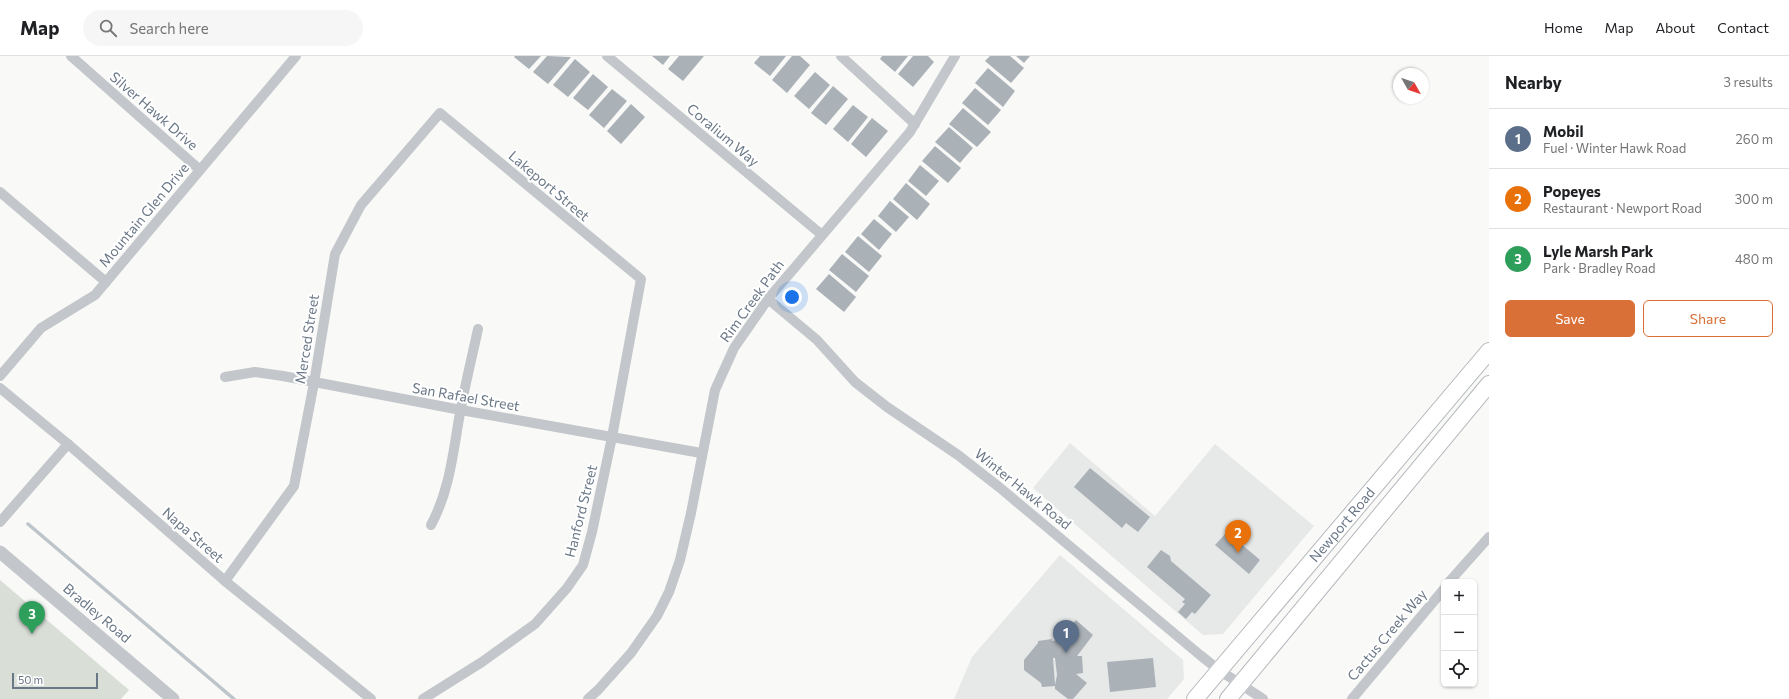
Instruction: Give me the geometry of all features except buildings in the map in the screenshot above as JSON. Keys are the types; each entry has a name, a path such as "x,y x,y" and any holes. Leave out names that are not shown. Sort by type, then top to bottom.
{"main road":[{"name":"Newport Road","path":"1195,699 1489,351"},
{"name":"Newport Road","path":"1228,699 1489,384"}],"street":[{"name":"Silver Hawk Drive","path":"71,56 200,170"},
{"name":"Mountain Glen Drive","path":"0,376 41,328 95,295 296,56"},
{"name":"Coralium Way","path":"607,56 822,235"},
{"path":"841,56 915,124"},
{"name":"Rim Creek Path","path":"588,699 631,654 657,616 669,592 680,560 691,513 715,390 720,375 741,335 768,299 910,132 955,56"},
{"name":"Lakeport Street","path":"440,113 641,279"},
{"name":"Merced Street","path":"225,581 294,486 314,382 335,254 361,205 440,113"},
{"path":"0,192 106,282"},
{"name":"Hanford Street","path":"423,699 482,662 535,624 567,588 583,565 592,532 612,437 641,279"},
{"name":"Winter Hawk Road","path":"768,299 817,340 855,382 887,407 958,456 999,487 1219,670 1263,699"},
{"path":"431,525 440,508 447,487 478,329"},
{"name":"San Rafael Street","path":"225,377 255,372 702,453"},
{"name":"Napa Street","path":"0,388 68,444 225,581 371,699"},
{"path":"0,522 68,444"},
{"path":"1453,579 1489,537"},
{"name":"Bradley Road","path":"0,552 173,699"},
{"name":"Cactus Creek Way","path":"1352,699 1441,592"}],"shaded area":[{"path":"1070,443 1155,516 1215,444 1314,526 1223,634 1203,635 1033,488"},
{"path":"1060,555 1183,660 1184,679 1167,699 954,699 972,657"},
{"path":"0,580 129,690 121,699 0,699"}],"waterway":[{"path":"28,524 234,699"}],"place":[{"name":"Popeyes","path":"1238,553"},
{"name":"Lyle Marsh Park","path":"32,634"},
{"name":"Mobil","path":"1066,653"}]}
